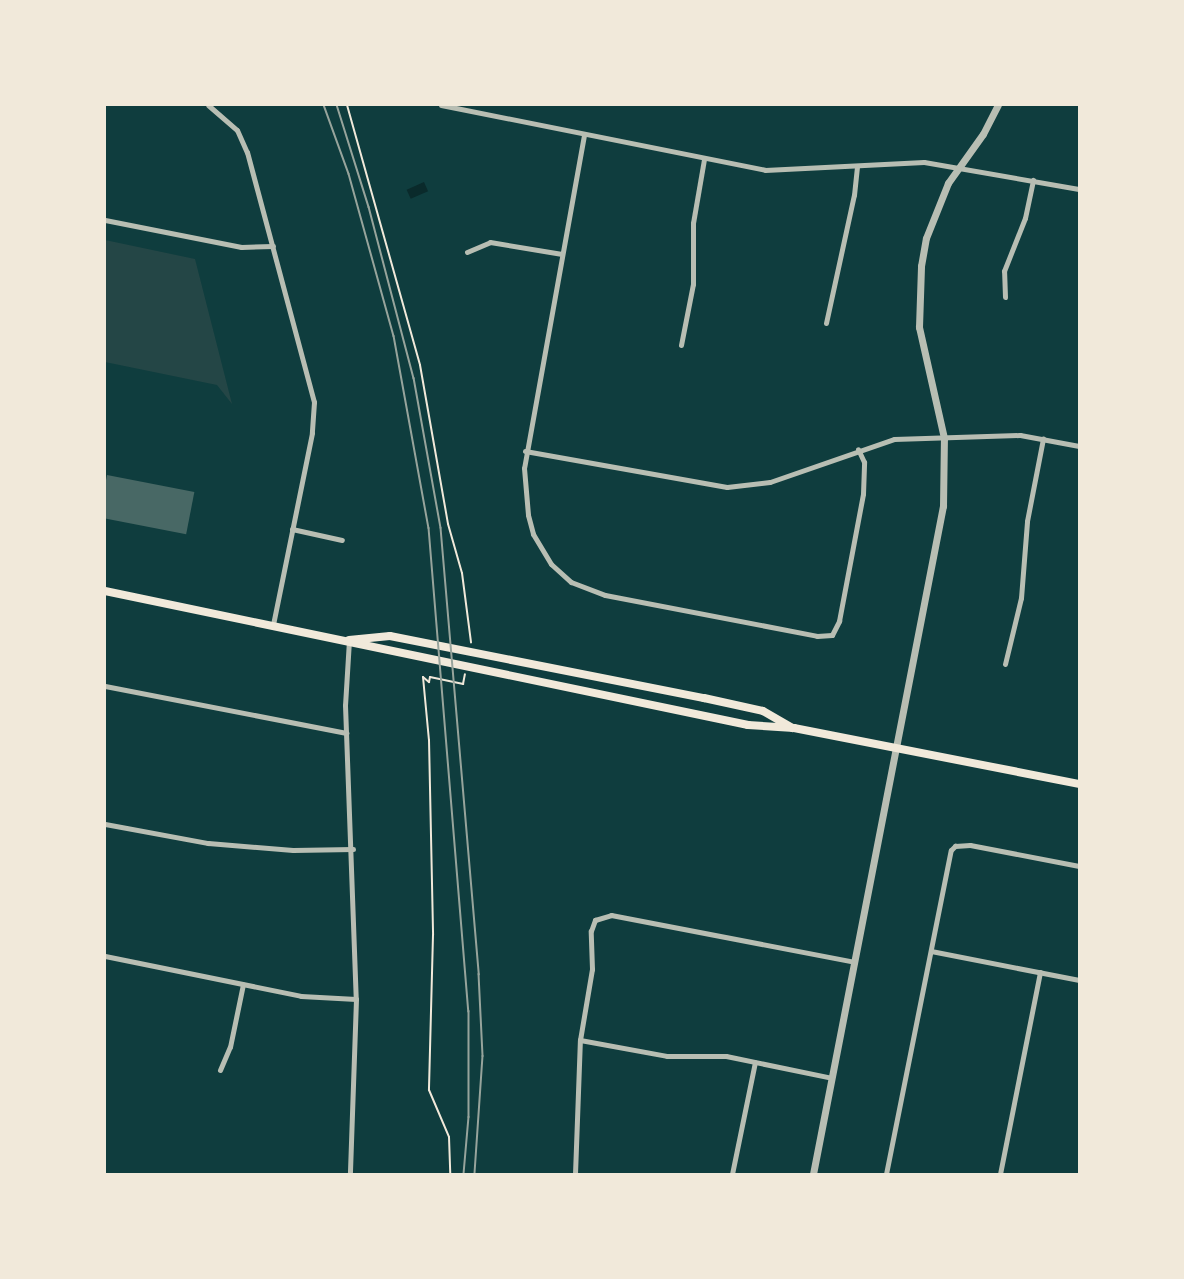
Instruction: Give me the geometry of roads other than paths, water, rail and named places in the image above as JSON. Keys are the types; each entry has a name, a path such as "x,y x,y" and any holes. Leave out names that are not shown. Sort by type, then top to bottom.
{"main road":[{"path":"105,591 349,640 387,652 728,721 794,728 1079,784"},
{"path":"349,640 390,636 704,698 763,711 794,728"}],"street":[{"path":"208,105 230,121 243,141 314,402 314,423 273,625"},
{"path":"441,105 704,159 776,171 916,162 959,167 1079,189"},
{"path":"813,1174 943,507 944,438 924,358 918,302 926,238 948,183 998,105"},
{"path":"584,135 525,451 524,484 533,534 551,564 572,582 605,595 817,636 832,635 839,621 863,494 864,462 858,449"},
{"path":"681,345 693,284 693,223 704,159"},
{"path":"826,323 854,195 857,166"},
{"path":"1005,297 1004,271 1025,218 1033,180"},
{"path":"105,220 241,248 273,246"},
{"path":"467,252 490,242 562,254"},
{"path":"525,451 727,488 770,482 858,449 894,439 1020,435 1079,446"},
{"path":"1005,664 1021,598 1028,514 1042,439"},
{"path":"292,529 342,540"},
{"path":"349,640 346,733 353,849 356,999 350,1174"},
{"path":"105,686 346,733"},
{"path":"105,824 208,843 293,850 353,849"},
{"path":"886,1174 949,855 955,846 970,845 1079,866"},
{"path":"575,1174 580,1040 592,969 592,924 611,915 855,962"},
{"path":"931,951 1079,980"},
{"path":"105,956 320,998 356,999"},
{"path":"999,1174 1040,972"},
{"path":"220,1070 230,1047 243,984"},
{"path":"580,1040 667,1056 714,1056 754,1062 832,1078"},
{"path":"732,1174 754,1062"}],"tram line":[{"path":"324,105 349,174 394,336 429,528 469,1011 469,1117 464,1174"},
{"path":"337,105 369,207 414,378 441,528 479,974 483,1056 475,1174"}]}
